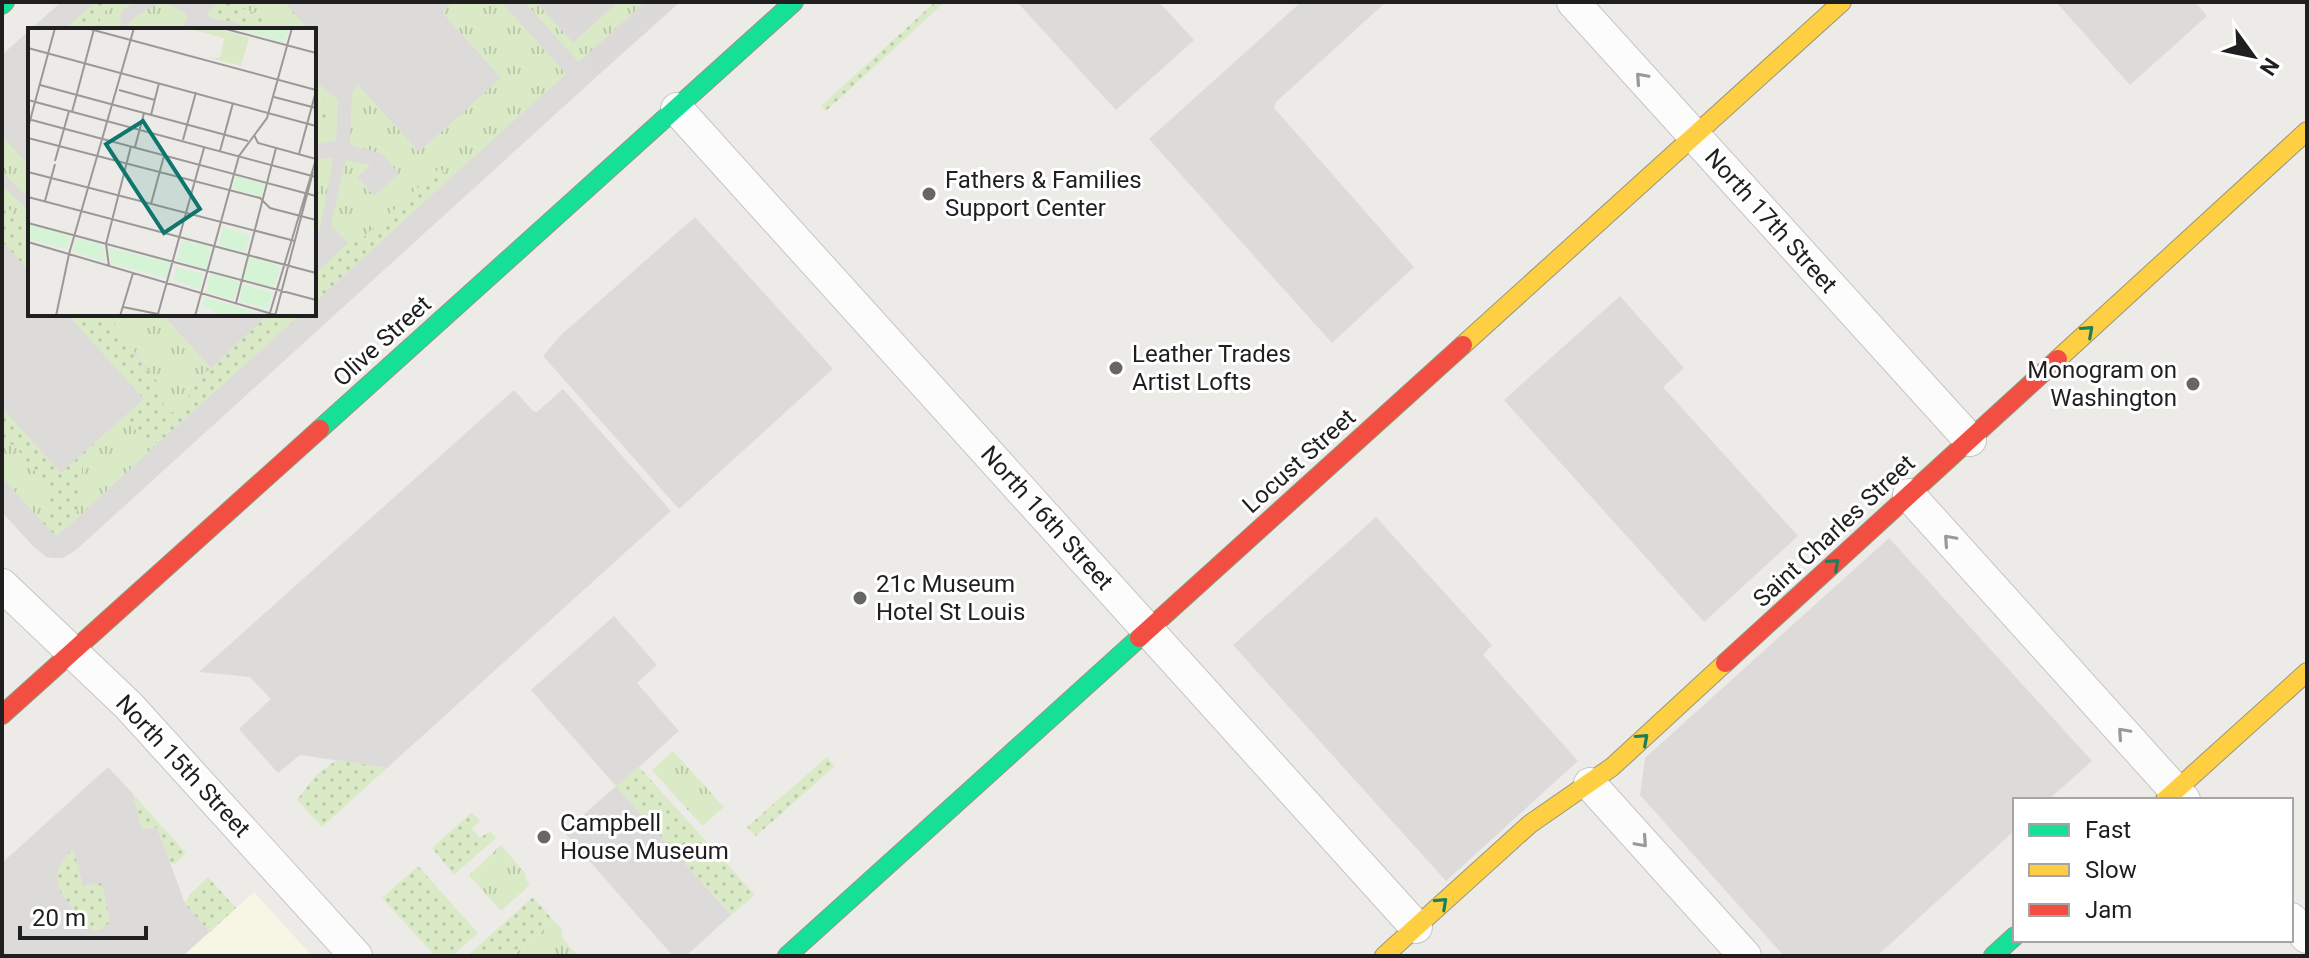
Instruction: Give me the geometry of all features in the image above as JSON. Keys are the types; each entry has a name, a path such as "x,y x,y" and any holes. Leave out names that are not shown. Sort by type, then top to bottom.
{"street":[{"name":"Olive Street","path":"2,715 794,2"},
{"name":"North 17th Street","path":"1573,2 1970,440"},
{"name":"Locust Street","path":"787,956 1842,2"},
{"name":"North 16th Street","path":"677,109 1416,927"},
{"name":"Saint Charles Street","path":"1384,956 1530,824 1612,767 2307,131"},
{"path":"1909,495 2175,797 2307,672"},
{"name":"North 15th Street","path":"2,585 129,706 356,956"},
{"path":"1590,784 1745,956"},
{"path":"2293,921 2307,937"},
{"path":"1993,956 2013,938"}],"shaded area":[{"path":"61,2 525,2 594,79 76,550 63,558 46,557 2,512 2,55 28,32 28,316 316,316 316,28 32,28"},
{"path":"525,2 680,2 594,79"},
{"path":"1017,2 1159,2 1194,40 1116,110"},
{"path":"1301,2 1386,2 1276,102 1274,108 1414,267 1332,343 1149,139"},
{"path":"2056,2 2195,2 2207,16 2130,85"},
{"path":"695,217 833,369 679,509 543,356 562,334"},
{"path":"1620,296 1684,368 1663,387 1798,536 1704,622 1504,400"},
{"path":"563,389 671,511 387,768 300,755 278,773 239,729 271,699 250,677 199,672 514,390 537,412"},
{"path":"1376,517 1492,645 1483,655 1578,761 1446,881 1233,645"},
{"path":"1889,538 2092,761 2050,798 2013,798 2013,832 1877,956 1784,956 1640,795 1645,758"},
{"path":"614,616 657,665 637,683 679,731 617,787 731,915 686,956 673,956 564,832 616,786 531,690"},
{"path":"108,767 133,794 142,829 157,827 184,901 210,932 183,956 2,956 2,863"},
{"path":"254,892 312,956 183,956 236,908"}],"green space":[{"path":"95,2 115,2 101,15 95,28 66,28"},
{"path":"115,2 138,2 122,12 121,28 103,28 99,24 101,15"},
{"path":"159,2 168,3 185,13 187,19 181,28 129,28 131,20"},
{"path":"219,2 228,3 260,15 276,28 245,28 236,22 210,18 207,14"},
{"path":"229,2 284,2 307,28 276,28 260,14"},
{"path":"454,2 501,2 566,74 449,179 440,168 358,242 348,243 331,225 346,160 371,165 357,177 374,196 399,174 383,154 350,145 352,93 358,85 419,152 501,78 442,12"},
{"path":"525,2 536,2 573,43 618,2 645,2 579,62"},
{"path":"935,2 945,2 826,111 821,106"},
{"path":"316,85 338,100 336,141 316,145"},
{"path":"316,95 330,111 321,133 316,133"},
{"path":"2,136 28,165 28,197 2,172"},
{"path":"333,158 320,229 316,232 316,160"},
{"path":"440,168 449,179 316,301 316,273 348,243 358,242"},
{"path":"2,186 28,210 28,229 2,202"},
{"path":"2,202 28,229 28,270 2,241"},
{"path":"109,316 164,316 211,368 195,382 182,407 171,413 157,382"},
{"path":"109,316 143,366 157,381 164,397 163,406 171,413 186,402 194,384 267,316 299,316 158,443 146,440 124,417 144,399 71,318"},
{"path":"3,409 61,473 94,443 82,469 80,503 72,523 56,536 43,523 49,504 47,487 14,445 2,442"},
{"path":"124,417 145,440 158,443 72,523 80,503 82,469 94,443"},
{"path":"2,442 14,445 47,487 49,504 43,523 2,477"},
{"path":"673,751 724,807 702,826 652,770"},
{"path":"827,757 835,766 756,836 747,827"},
{"path":"337,760 387,768 322,827 297,800 316,775"},
{"path":"639,767 755,895 731,915 616,786"},
{"path":"133,794 186,853 175,864 170,863 157,827 142,829"},
{"path":"472,812 480,821 472,829 480,838 490,831 496,838 454,875 432,848"},
{"path":"501,845 525,873 530,885 501,911 469,875"},
{"path":"73,848 83,886 102,883 110,922 100,931 94,931 60,890 59,870"},
{"path":"418,866 478,933 452,956 435,956 382,898"},
{"path":"208,877 236,908 210,932 185,904 189,895"},
{"path":"533,897 554,921 512,956 467,956"},
{"path":"554,921 562,929 563,939 578,956 512,956"}],"traffic: fast":[{"path":"2,5 5,2"},
{"path":"320,429 794,2"},
{"path":"787,956 1139,638"},
{"path":"1993,956 2013,938"}],"traffic: slow":[{"path":"1463,345 1842,2"},
{"path":"2058,359 2307,131"},
{"path":"1384,956 1530,824 1612,767 1725,663"},
{"path":"2167,798 2307,672"}],"traffic: jam":[{"path":"1139,638 1463,345"},
{"path":"1725,663 2058,359"},
{"path":"2,715 320,429"}],"place":[{"name":"Fathers & Families Support Center","path":"929,194"},
{"name":"Leather Trades Artist Lofts","path":"1116,368"},
{"name":"Monogram on Washington","path":"2193,384"},
{"name":"21c Museum Hotel St Louis","path":"860,598"},
{"name":"Campbell House Museum","path":"544,837"}]}
